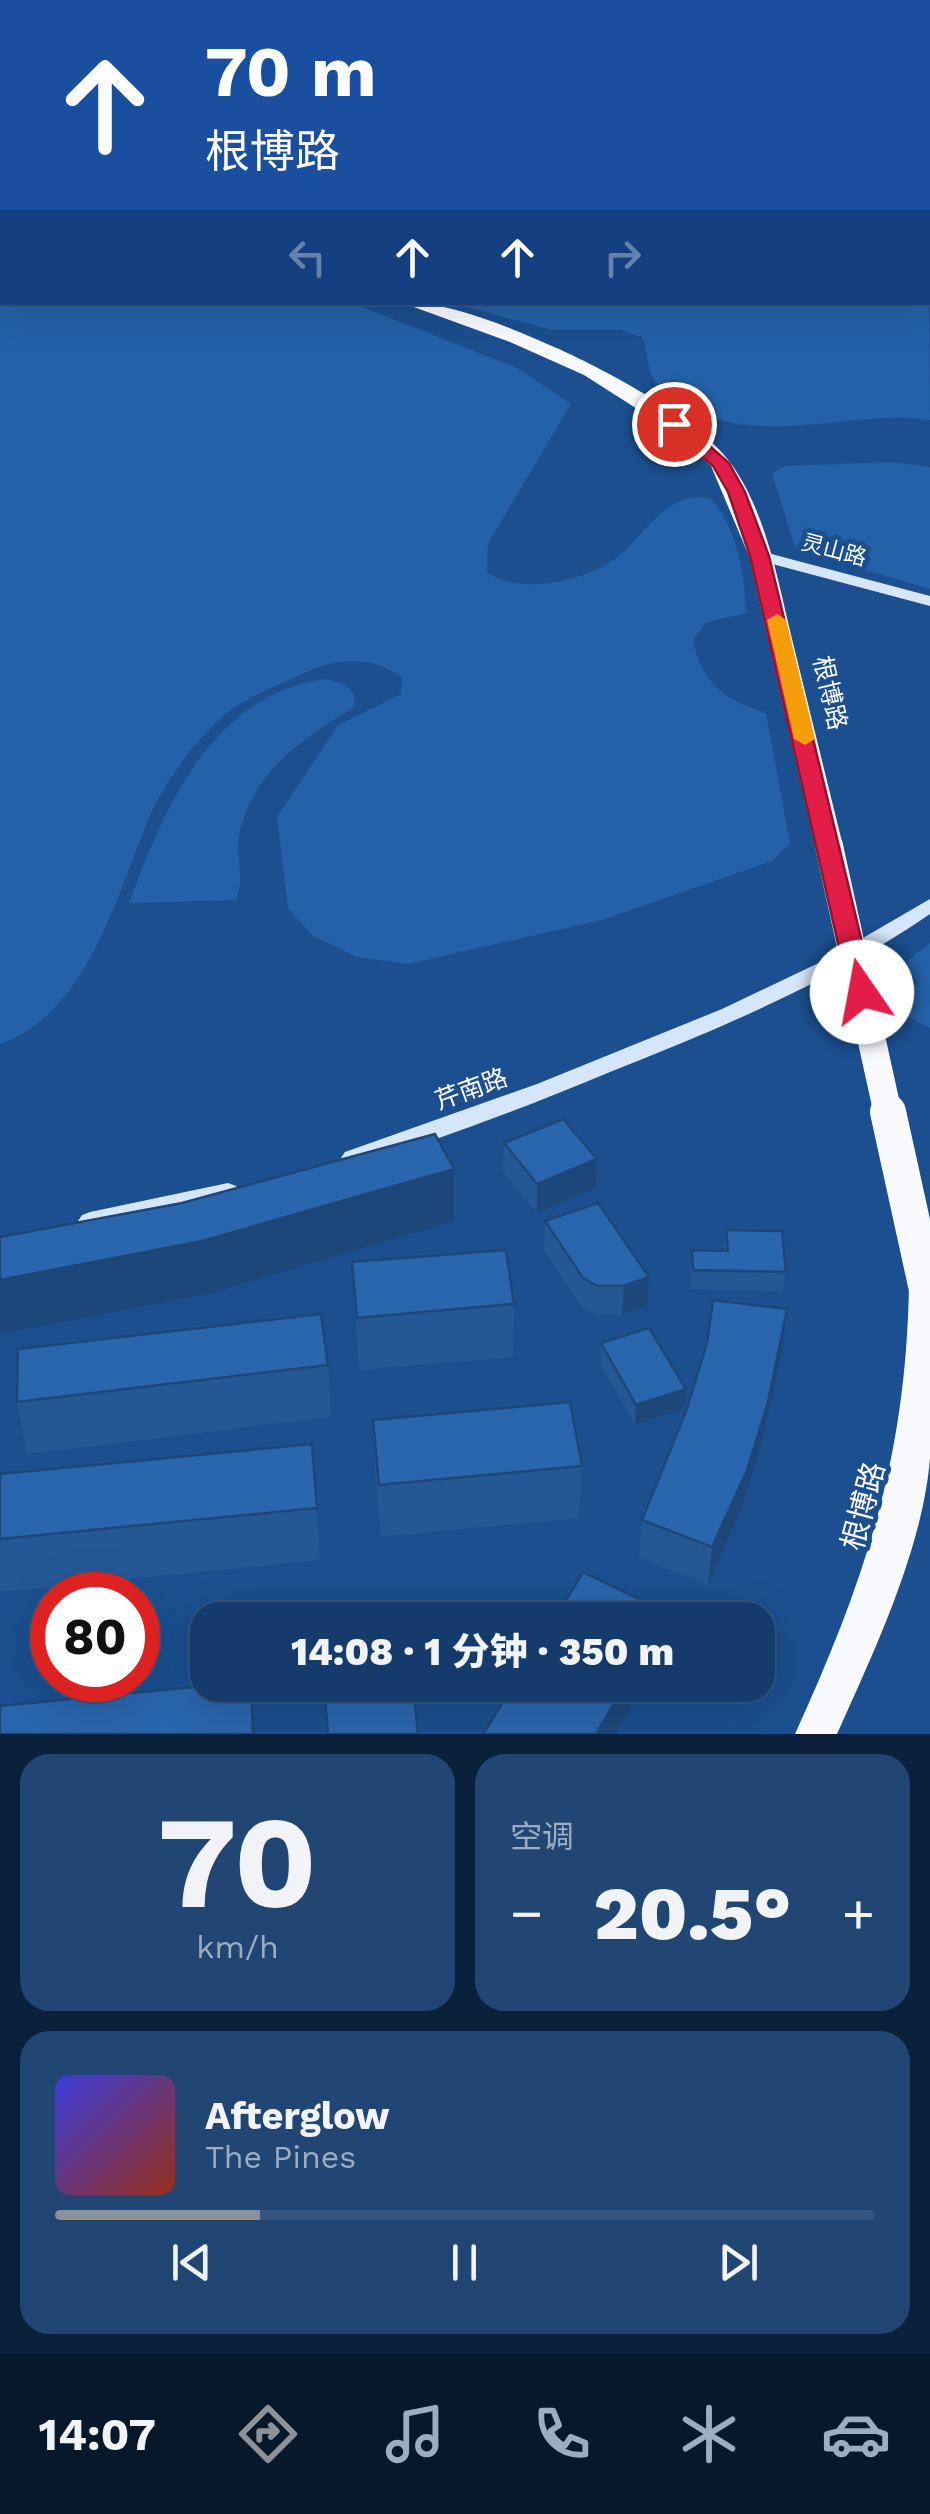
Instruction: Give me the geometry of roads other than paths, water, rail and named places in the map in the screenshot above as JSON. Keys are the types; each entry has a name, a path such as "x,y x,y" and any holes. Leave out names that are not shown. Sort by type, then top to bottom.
{"highway":[{"path":"417,305 549,350 629,393 674,424 720,463 736,492 760,556"},
{"name":"根博路","path":"760,556 830,846 926,1285 928,1327 916,1452 900,1532 816,1734"}],"main road":[{"name":"灵山路","path":"760,556 930,601"},
{"name":"芹南路","path":"324,1167 454,1125 699,1028 812,976 930,905"},
{"path":"64,1226 248,1187"}]}
